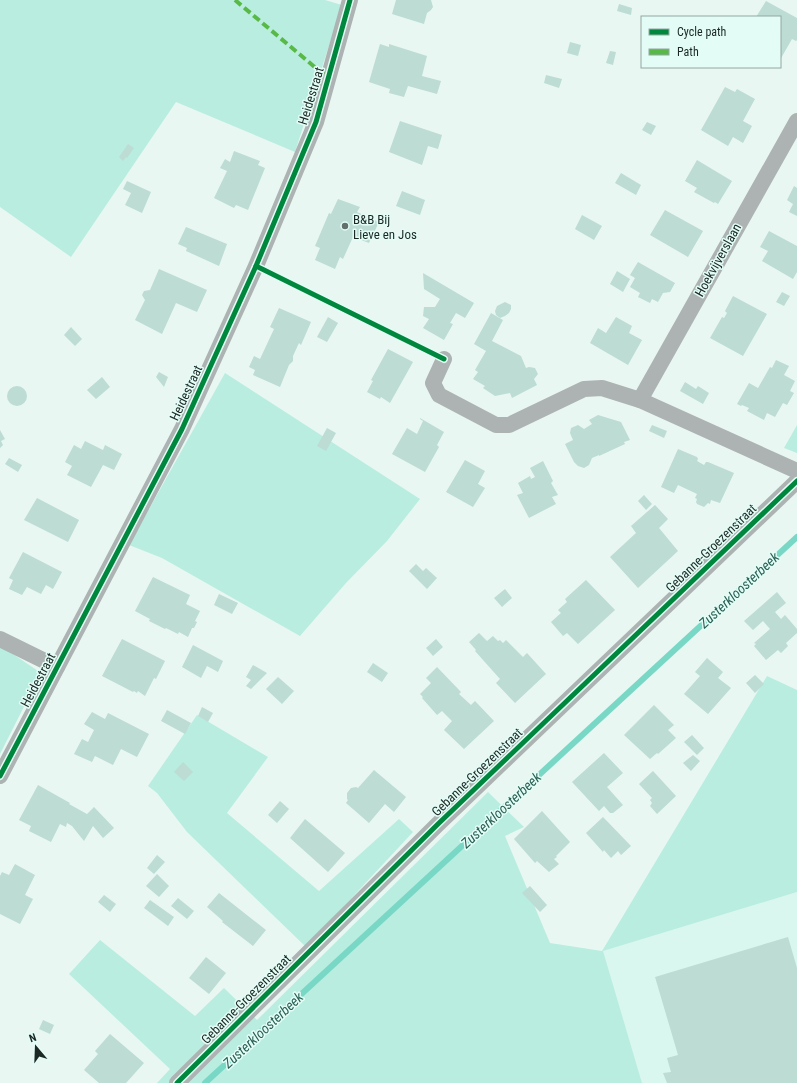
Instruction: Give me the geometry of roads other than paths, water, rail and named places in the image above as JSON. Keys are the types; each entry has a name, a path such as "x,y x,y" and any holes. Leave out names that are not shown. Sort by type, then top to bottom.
{"street":[{"name":"Heidestraat","path":"0,776 182,429 256,266 316,122 350,0"},
{"name":"Hoekvijverslaan","path":"640,400 797,121"},
{"path":"444,359 433,383 439,395 496,425 509,426 584,389 602,388 640,400 797,471"},
{"name":"Gebanne-Groezenstraat","path":"177,1083 438,824 797,481"},
{"path":"0,639 57,667"}],"waterway":[{"name":"Zusterkloosterbeek","path":"205,1083 797,537"}],"place":[{"name":"B&B Bij Lieve en Jos","path":"345,226"}]}
